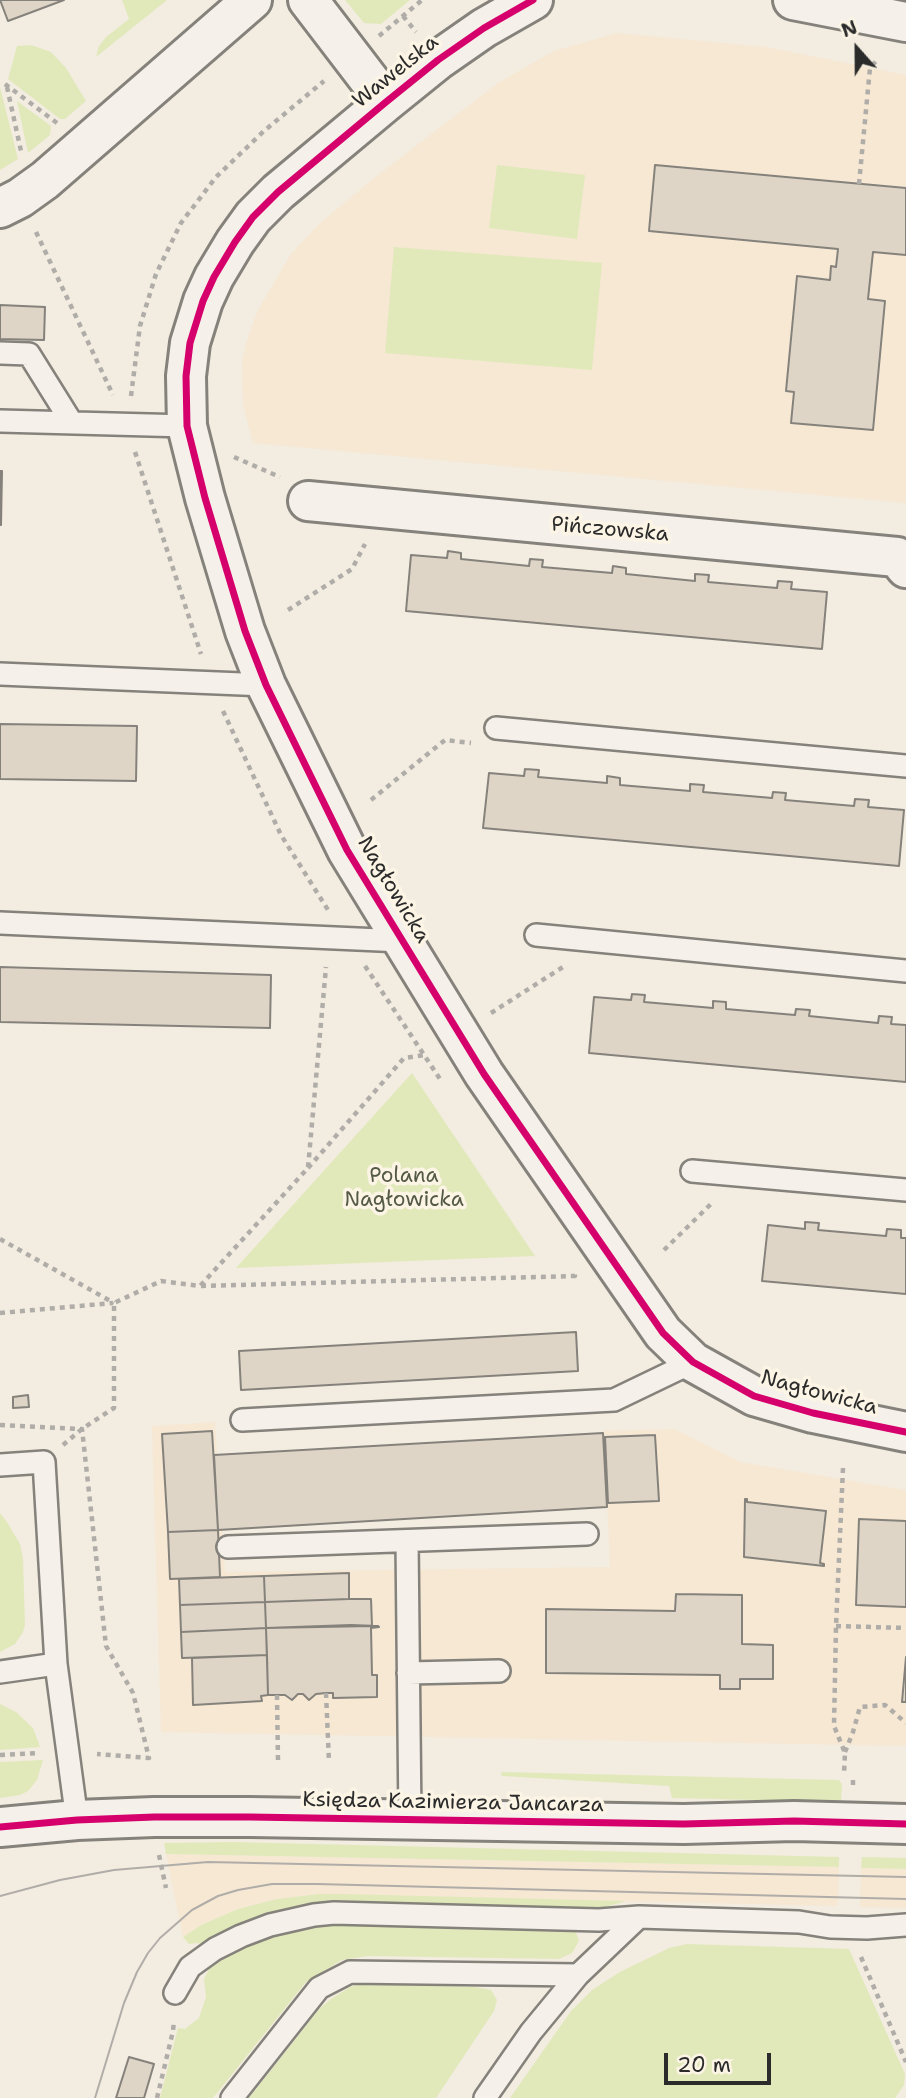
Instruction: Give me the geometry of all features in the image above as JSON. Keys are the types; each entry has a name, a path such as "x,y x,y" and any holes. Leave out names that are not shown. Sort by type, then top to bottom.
{"street":[{"path":"16,216 20,198 45,180 252,0"},
{"name":"Wawelska","path":"308,0 386,102"},
{"name":"Wawelska","path":"289,183 438,60 484,28 533,0"},
{"path":"793,0 906,22"},
{"name":"Nagłowicka","path":"289,183 253,217 221,265 204,301 190,343 186,376 187,426 205,498 245,631 266,685 347,850 458,1033 635,1296 663,1333 693,1362 754,1396 813,1413 906,1432"},
{"name":"Pińczowska","path":"308,501 897,556 906,568"},
{"name":"Księdza Kazimierza Jancarza","path":"0,1827 154,1817 684,1825 794,1821 906,1824"}],"lane":[{"path":"0,354 29,354 72,423"},
{"path":"0,421 187,426"},
{"path":"0,674 266,685"},
{"path":"496,728 906,766"},
{"path":"0,923 402,942"},
{"path":"536,935 906,971"},
{"path":"692,1171 906,1191"},
{"path":"242,1420 614,1400 693,1362"},
{"path":"0,1465 44,1462 56,1664 77,1820"},
{"path":"228,1547 587,1534"},
{"path":"407,1541 410,1820"},
{"path":"0,1672 56,1664"},
{"path":"408,1673 499,1671"},
{"path":"175,1993 190,1967 241,1936 314,1915 334,1913 599,1920 639,1917 799,1922 831,1927 867,1928 906,1925"},
{"path":"485,2098 531,2032 578,1975 639,1917"},
{"path":"232,2098 319,1989 350,1972 578,1975"}],"path":[{"path":"376,38 422,0"},
{"path":"859,184 870,68 877,60"},
{"path":"22,152 6,85 57,123"},
{"path":"16,216 99,364"},
{"path":"187,426 218,452 243,460 303,488 308,501"},
{"path":"347,939 446,1088"},
{"path":"308,1168 404,1058 424,1055 564,966"},
{"path":"0,1239 114,1303 0,1313"},
{"path":"200,1286 575,1276 567,1265"},
{"path":"0,1425 82,1429 106,1646 133,1693 149,1758"},
{"path":"843,1468 834,1727 845,1753"},
{"path":"836,1626 906,1628"},
{"path":"326,1693 329,1762"},
{"path":"277,1695 278,1761"},
{"path":"844,1774 845,1753 860,1707 885,1705 906,1723"},
{"path":"157,1844 166,1888"},
{"path":"862,1960 906,2062"},
{"path":"157,2098 173,2031 175,1993"}],"shaded area":[{"path":"617,33 766,47 906,75 906,503 253,443 243,405 242,362 258,310 291,254 320,223 378,175 498,83 554,51"},
{"path":"215,1422 225,1572 610,1567 604,1431 674,1429 740,1462 906,1490 906,1746 161,1732 152,1426"},
{"path":"166,1854 839,1867 838,1906 319,1894 277,1899 238,1909 201,1925 183,1937"},
{"path":"861,1868 906,1869 906,1908 860,1907"}],"green space":[{"path":"122,0 167,0 96,57 99,46 106,37 129,19"},
{"path":"345,0 410,0 381,24 364,23"},
{"path":"31,45 51,52 66,68 86,101 65,119 60,119 8,79 17,46"},
{"path":"0,87 18,159 0,170"},
{"path":"17,101 51,126 50,135 28,153"},
{"path":"497,165 585,175 577,239 489,228"},
{"path":"394,247 602,263 592,370 385,353"},
{"name":"Polana Nagłowicka","path":"412,1073 535,1256 236,1268"},
{"path":"0,1513 20,1544 25,1625 15,1644 0,1652"},
{"path":"0,1704 16,1712 33,1728 40,1747 0,1750"},
{"path":"43,1760 37,1780 28,1791 0,1798 0,1762"},
{"path":"501,1772 839,1780 842,1784 841,1802 672,1798 669,1786 502,1776"},
{"path":"233,1842 839,1857 839,1867 166,1854 164,1843"},
{"path":"862,1857 906,1858 906,1869 861,1868"},
{"path":"319,1894 626,1901 598,1909 335,1903 204,1945 189,1944 183,1937 201,1925 238,1909 277,1899"},
{"path":"334,1924 562,1928 576,1932 579,1941 572,1953 559,1959 368,1956 342,1960 306,1982 213,2098 160,2098 178,2028 185,2029 199,2018 206,1997 204,1979 213,1962 229,1953 285,1932"},
{"path":"687,1944 849,1949 905,2074 904,2085 895,2098 510,2098 571,2011 592,1990 620,1972 669,1948"},
{"path":"360,1984 475,1987 491,1990 497,2000 494,2011 436,2098 249,2098 319,2009 350,1987"}],"building":[{"path":"0,0 64,0 8,21"},
{"path":"655,165 906,188 906,255 873,252 868,299 885,301 873,430 791,423 794,392 786,391 797,276 830,280 831,266 836,267 838,249 649,231"},
{"path":"0,305 45,307 44,340 0,339"},
{"path":"2,471 1,525 0,525"},
{"path":"448,551 461,553 461,559 529,566 530,559 543,560 542,567 612,573 613,566 626,568 626,574 695,581 695,574 709,575 708,582 777,588 778,581 792,582 791,589 827,592 822,649 406,611 411,555 447,558"},
{"path":"0,724 137,726 136,781 0,779"},
{"path":"525,769 539,770 538,777 607,783 607,776 620,778 620,785 690,791 690,784 704,785 703,792 772,798 773,792 786,793 785,800 854,806 855,799 869,800 868,807 904,810 899,866 483,828 489,773 524,776"},
{"path":"0,967 271,975 270,1028 0,1022"},
{"path":"632,994 645,995 644,1002 713,1008 713,1001 726,1002 726,1009 795,1015 796,1009 810,1010 809,1016 878,1023 879,1016 892,1017 891,1024 906,1025 906,1082 589,1053 594,997 631,1000"},
{"path":"805,1222 819,1223 818,1230 886,1236 887,1229 901,1230 901,1238 906,1238 906,1294 762,1281 768,1225 805,1229"},
{"path":"576,1332 578,1371 241,1390 239,1351"},
{"path":"28,1395 29,1407 13,1408 13,1397"},
{"path":"212,1431 218,1530 168,1532 162,1434"},
{"path":"603,1433 607,1507 218,1530 214,1455"},
{"path":"655,1435 659,1501 608,1503 605,1437"},
{"path":"745,1499 747,1502 826,1511 820,1563 824,1566 744,1557"},
{"path":"859,1519 906,1521 906,1607 856,1605"},
{"path":"218,1530 220,1577 170,1579 168,1532"},
{"path":"349,1573 349,1599 265,1602 264,1576"},
{"path":"264,1576 265,1602 180,1605 179,1579"},
{"path":"676,1594 742,1595 742,1644 773,1645 773,1679 740,1679 740,1689 720,1689 720,1675 546,1673 546,1609 675,1611"},
{"path":"371,1599 372,1626 266,1628 265,1602"},
{"path":"265,1602 266,1628 181,1632 180,1605"},
{"path":"351,1625 379,1627 371,1628 372,1675 377,1675 377,1697 333,1698 333,1693 326,1693 316,1694 309,1700 303,1694 298,1694 292,1700 285,1695 268,1695 266,1628"},
{"path":"266,1628 267,1655 182,1658 181,1632"},
{"path":"267,1655 268,1695 261,1696 262,1701 193,1705 192,1658"},
{"path":"906,1657 906,1702 902,1702"},
{"path":"129,2057 154,2064 144,2098 116,2098"}],"tram line":[{"path":"0,1896 60,1880 114,1870 208,1862 906,1877"},
{"path":"95,2098 124,2003 148,1953 160,1938 192,1910 218,1896 238,1890 272,1884 317,1884 906,1899"}],"cycle path":[{"path":"533,0 484,28 438,60 386,102 278,192 253,217 235,242 203,301 190,343 186,376 187,426 205,498 245,631 266,685 347,850 484,1074 663,1333 693,1362 754,1396 813,1413 906,1432"},
{"path":"0,1827 154,1817 906,1824"}]}
